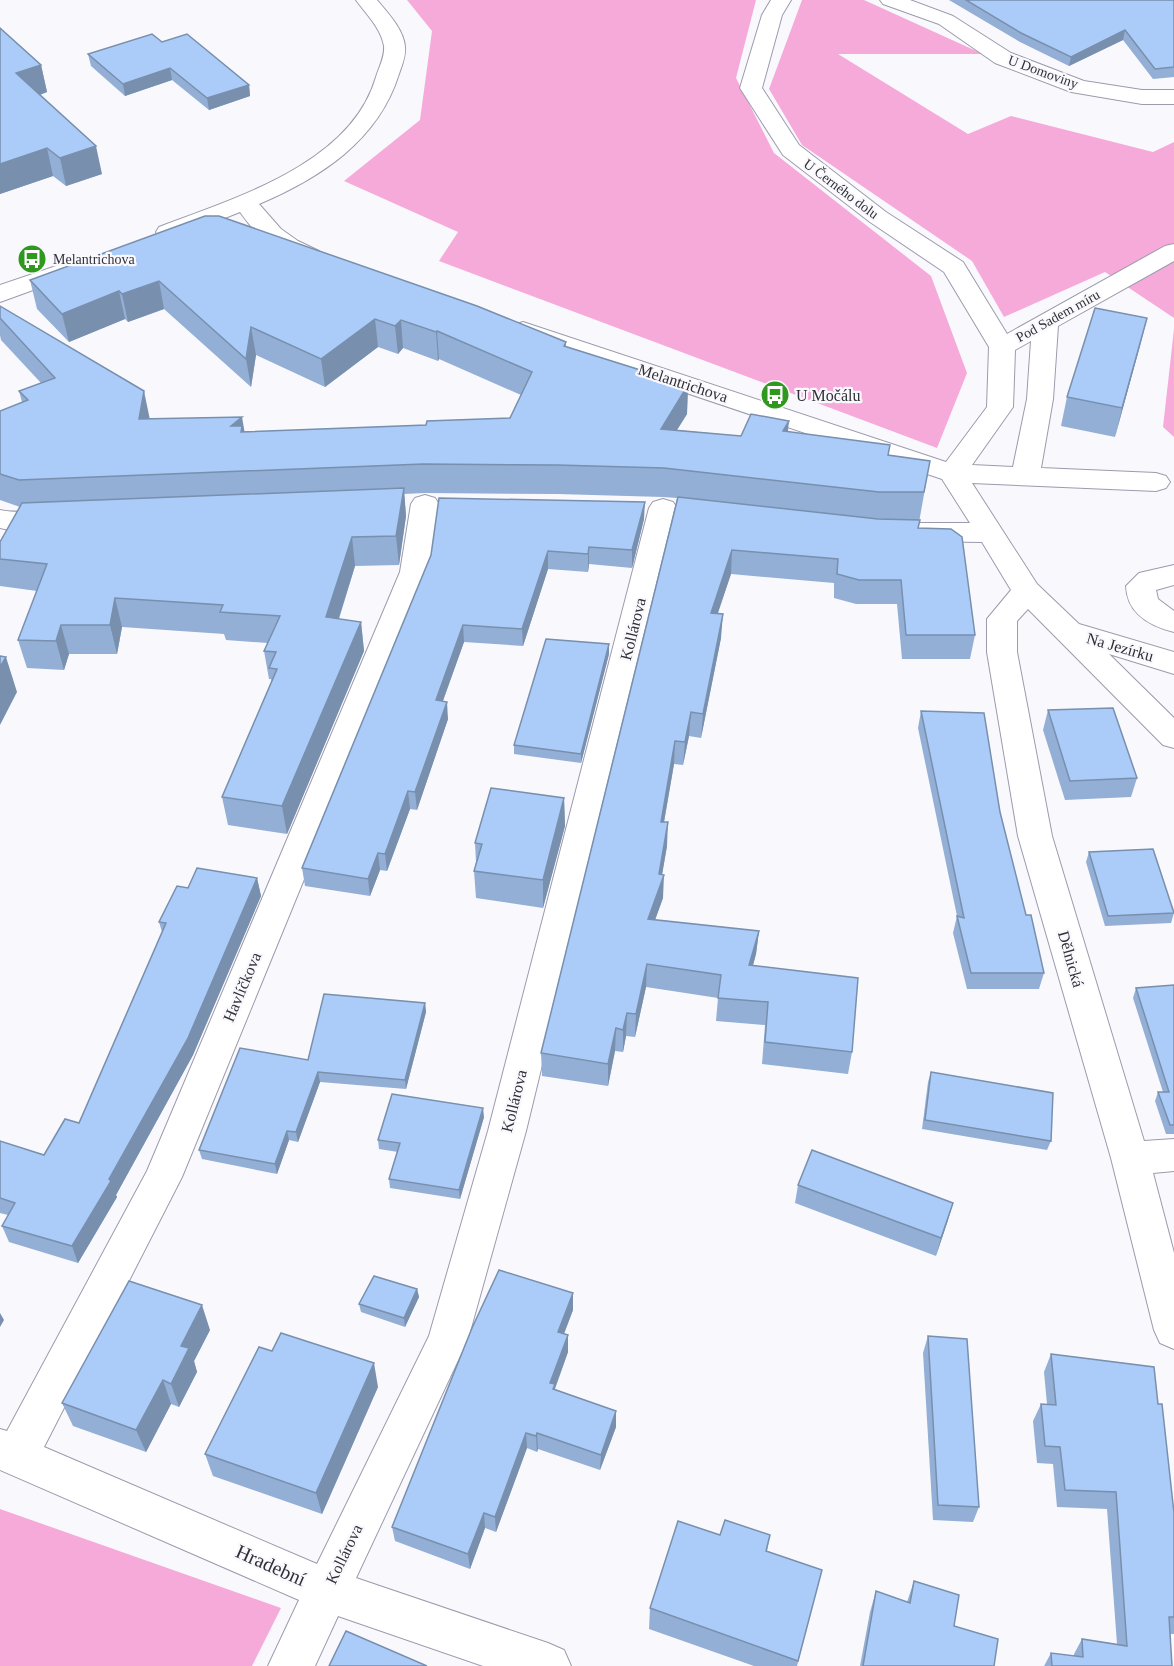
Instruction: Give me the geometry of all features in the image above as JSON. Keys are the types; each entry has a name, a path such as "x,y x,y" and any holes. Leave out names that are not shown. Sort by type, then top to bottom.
{"street":[{"name":"U Černého dolu","path":"781,0 772,15 752,88 791,150 878,217 954,267 1002,347"},
{"name":"U Domoviny","path":"890,0 946,20 1003,58 1079,87 1142,97 1174,97"},
{"path":"146,240 245,202 277,187 322,160 352,136 372,113 384,88 395,48 382,19 356,9"},
{"path":"374,58 384,88"},
{"path":"245,202 272,236 298,252 331,263"},
{"name":"Pod Sadem míru","path":"952,473 1000,407 1002,347 1174,251"},
{"path":"0,294 90,261"},
{"path":"1025,477 1040,399 1046,323"},
{"name":"Melantrichova","path":"505,324 952,473 1156,482"},
{"path":"952,473 1027,591 1174,737"},
{"name":"Havlíčkova","path":"8,1452 163,1177 415,572 424,504"},
{"name":"Kollárova","path":"291,1666 448,1340 507,1131 663,509"},
{"path":"2,525 79,518"},
{"path":"887,532 992,534"},
{"path":"1174,575 1149,580 1141,586 1140,595 1154,613 1174,622"},
{"name":"Dělnická","path":"1027,591 1002,619 1002,652 1035,836 1130,1158 1174,1330"},
{"name":"Na Jezírku","path":"1066,632 1174,663"},
{"path":"1130,1158 1174,1155"},
{"name":"Hradební","path":"8,1452 327,1590 548,1666"}],"shaded area":[{"path":"407,0 756,0 736,78 774,153 931,276 967,373 937,448 439,261 458,232 344,181 420,120 432,31"},
{"path":"802,0 864,0 983,54 838,54 968,134 1011,116 1153,152 1174,142 1174,318 1105,272 1004,317 972,261 802,145 769,89"},
{"path":"1174,329 1174,437 1163,427"},
{"path":"0,1509 281,1608 252,1666 0,1666"}],"building":[{"path":"966,0 1174,0 1174,67 1155,69 1125,30 1071,57 1021,33"},
{"path":"0,28 41,65 16,73 96,146 60,158 47,148 0,164"},
{"path":"152,34 162,42 187,34 249,85 207,98 170,68 123,84 88,54"},
{"path":"205,216 219,216 477,306 566,342 564,346 688,385 661,429 741,436 751,414 789,421 783,431 890,445 888,455 930,461 924,492 879,492 664,468 557,465 423,464 19,480 0,474 0,411 28,400 19,391 55,378 0,318 0,306 144,391 139,419 242,417 231,426 242,426 241,432 426,425 427,421 510,418 532,372 437,331 401,320 395,326 375,319 321,359 251,327 246,359 159,281 122,294 119,291 62,314 30,280"},
{"path":"1095,308 1147,318 1122,408 1067,397"},
{"path":"404,488 396,536 352,537 326,617 361,622 282,806 222,797 277,669 269,668 276,652 264,651 280,616 220,612 223,605 115,598 110,625 61,625 56,641 18,640 47,564 0,559 0,542 22,503"},
{"path":"678,497 878,519 920,520 918,528 951,529 962,537 975,635 906,635 901,580 859,580 837,574 838,559 732,550 711,613 723,614 703,714 691,712 685,742 675,741 661,822 668,822 659,874 664,875 648,919 759,931 749,965 858,978 852,1052 765,1042 768,1002 718,998 721,975 647,964 636,1014 627,1013 623,1030 616,1028 608,1064 541,1053"},
{"path":"439,498 645,502 632,550 589,547 588,554 548,551 522,629 463,625 436,700 447,702 415,792 408,791 385,854 378,853 368,879 302,868 431,555"},
{"path":"546,639 609,644 581,754 514,745"},
{"path":"0,656 6,657 0,667"},
{"path":"1113,708 1137,778 1070,781 1048,710"},
{"path":"921,711 984,713 1000,812 1026,915 1031,915 1044,973 971,973 957,916 964,918"},
{"path":"491,788 564,798 543,880 474,871 482,844 475,843"},
{"path":"1153,849 1174,913 1108,916 1089,852"},
{"path":"197,868 257,878 188,1038 109,1179 111,1181 72,1246 2,1226 15,1203 0,1198 0,1141 44,1155 65,1119 79,1123 166,923 159,922 177,886 188,888"},
{"path":"1174,985 1174,1125 1170,1125 1158,1092 1169,1092 1136,988"},
{"path":"324,994 425,1003 405,1080 318,1072 296,1132 287,1131 275,1164 199,1150 240,1048 308,1060"},
{"path":"931,1072 1053,1093 1051,1141 925,1120"},
{"path":"392,1094 483,1108 459,1190 389,1179 400,1143 378,1140"},
{"path":"812,1150 953,1203 941,1238 798,1185"},
{"path":"499,1270 573,1293 558,1332 568,1335 550,1383 555,1384 553,1389 616,1411 601,1455 537,1433 536,1436 526,1433 495,1517 484,1513 468,1554 392,1527 472,1328"},
{"path":"374,1276 417,1289 404,1318 359,1304"},
{"path":"129,1281 202,1305 181,1346 189,1348 171,1384 163,1380 136,1430 62,1403"},
{"path":"281,1333 374,1363 316,1493 205,1454 259,1347 272,1351"},
{"path":"928,1336 967,1339 979,1507 938,1505"},
{"path":"1051,1354 1154,1367 1158,1404 1162,1404 1174,1513 1174,1617 1169,1617 1172,1666 1052,1666 1051,1653 1083,1657 1082,1639 1127,1646 1116,1492 1065,1490 1060,1447 1045,1446 1041,1404 1056,1405"},
{"path":"725,1520 770,1535 766,1551 822,1570 798,1661 650,1608 678,1521 720,1535"},
{"path":"914,1581 959,1595 954,1626 998,1639 994,1666 863,1666 876,1591 910,1603"},
{"path":"346,1631 427,1666 329,1666"}],"place":[{"name":"Melantrichova","path":"32,259"},
{"name":"U Močálu","path":"775,395"}]}
